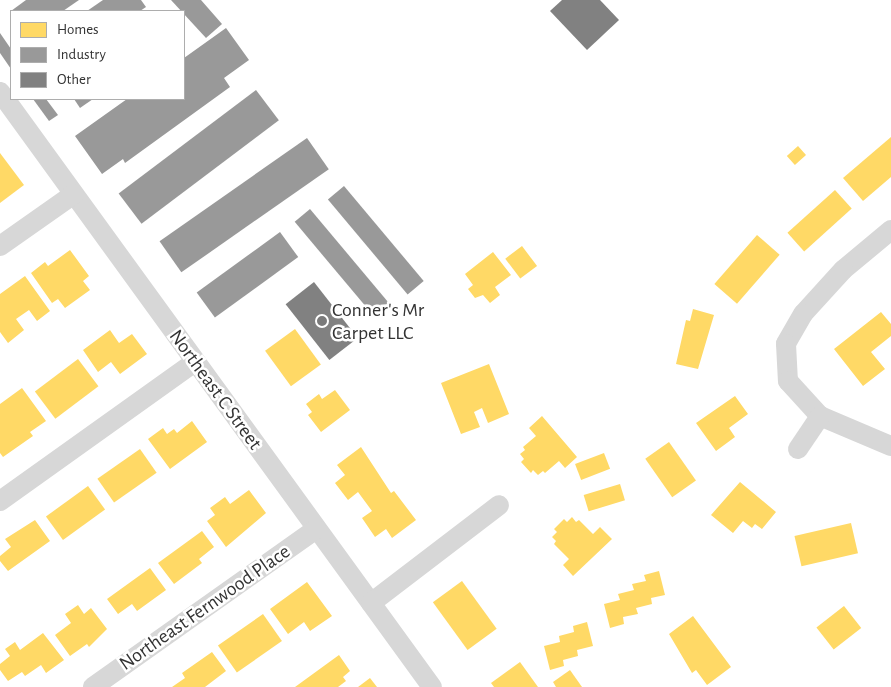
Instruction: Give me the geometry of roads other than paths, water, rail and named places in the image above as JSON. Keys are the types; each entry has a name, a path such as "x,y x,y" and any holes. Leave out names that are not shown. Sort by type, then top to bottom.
{"street":[{"name":"Northeast C Street","path":"0,92 432,687"},
{"path":"0,246 74,194"},
{"path":"891,230 843,270 803,314 786,344 788,381 820,416 891,446"},
{"path":"0,501 195,362"},
{"path":"798,449 820,416"},
{"path":"371,603 499,505"},
{"name":"Northeast Fernwood Place","path":"93,687 316,528"}],"place":[{"name":"Conner's Mr Carpet LLC","path":"322,321"}]}
